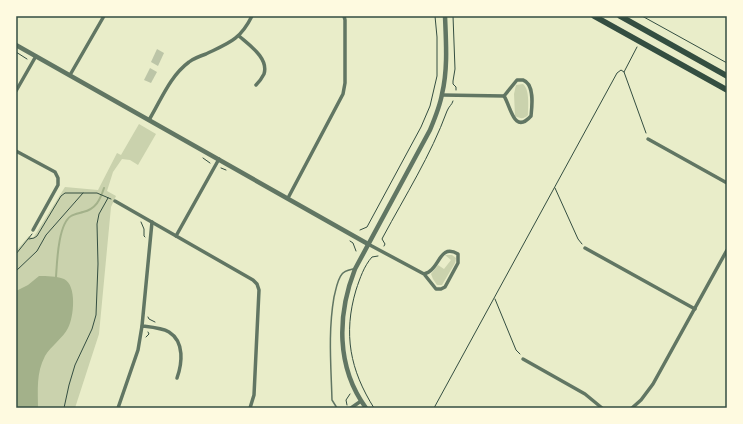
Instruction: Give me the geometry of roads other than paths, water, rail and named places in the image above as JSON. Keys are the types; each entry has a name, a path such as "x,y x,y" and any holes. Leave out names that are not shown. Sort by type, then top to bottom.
{"main road":[{"path":"594,16 727,90"},
{"path":"620,16 727,76"}],"street":[{"path":"70,75 104,16"},
{"path":"149,120 178,71 190,60 228,44 239,36 252,16"},
{"path":"288,198 343,94 345,83 344,16"},
{"path":"366,408 352,383 345,361 342,338 344,305 348,287 355,269 430,130 442,95 445,78 446,35 444,16"},
{"path":"239,36 260,56 264,65 264,74 256,85"},
{"path":"16,45 368,244 424,274 436,289 445,287 458,263 458,254 449,251 444,254 430,271 424,274"},
{"path":"16,91 36,56"},
{"path":"517,80 524,80 529,84 531,89 531,116 526,121 516,121 509,103 504,96 517,80"},
{"path":"442,95 504,96"},
{"path":"648,138 727,183"},
{"path":"16,151 54,172 58,178 58,185 33,230"},
{"path":"176,236 219,159"},
{"path":"115,201 253,280 257,284 259,290 254,395 250,408"},
{"path":"118,408 138,350 142,326 152,222"},
{"path":"585,248 695,309"},
{"path":"632,408 641,400 653,384 727,250"},
{"path":"142,326 169,332 174,337 179,345 181,354 181,366 177,378"},
{"path":"523,359 585,394 602,408"},
{"path":"351,408 361,401"}],"lane":[{"path":"337,408 332,400 330,337 331,314 336,286 341,275 349,270 355,269"}],"waterway":[{"path":"56,277 59,244 63,227 72,215 91,209 99,200 104,188"}]}
